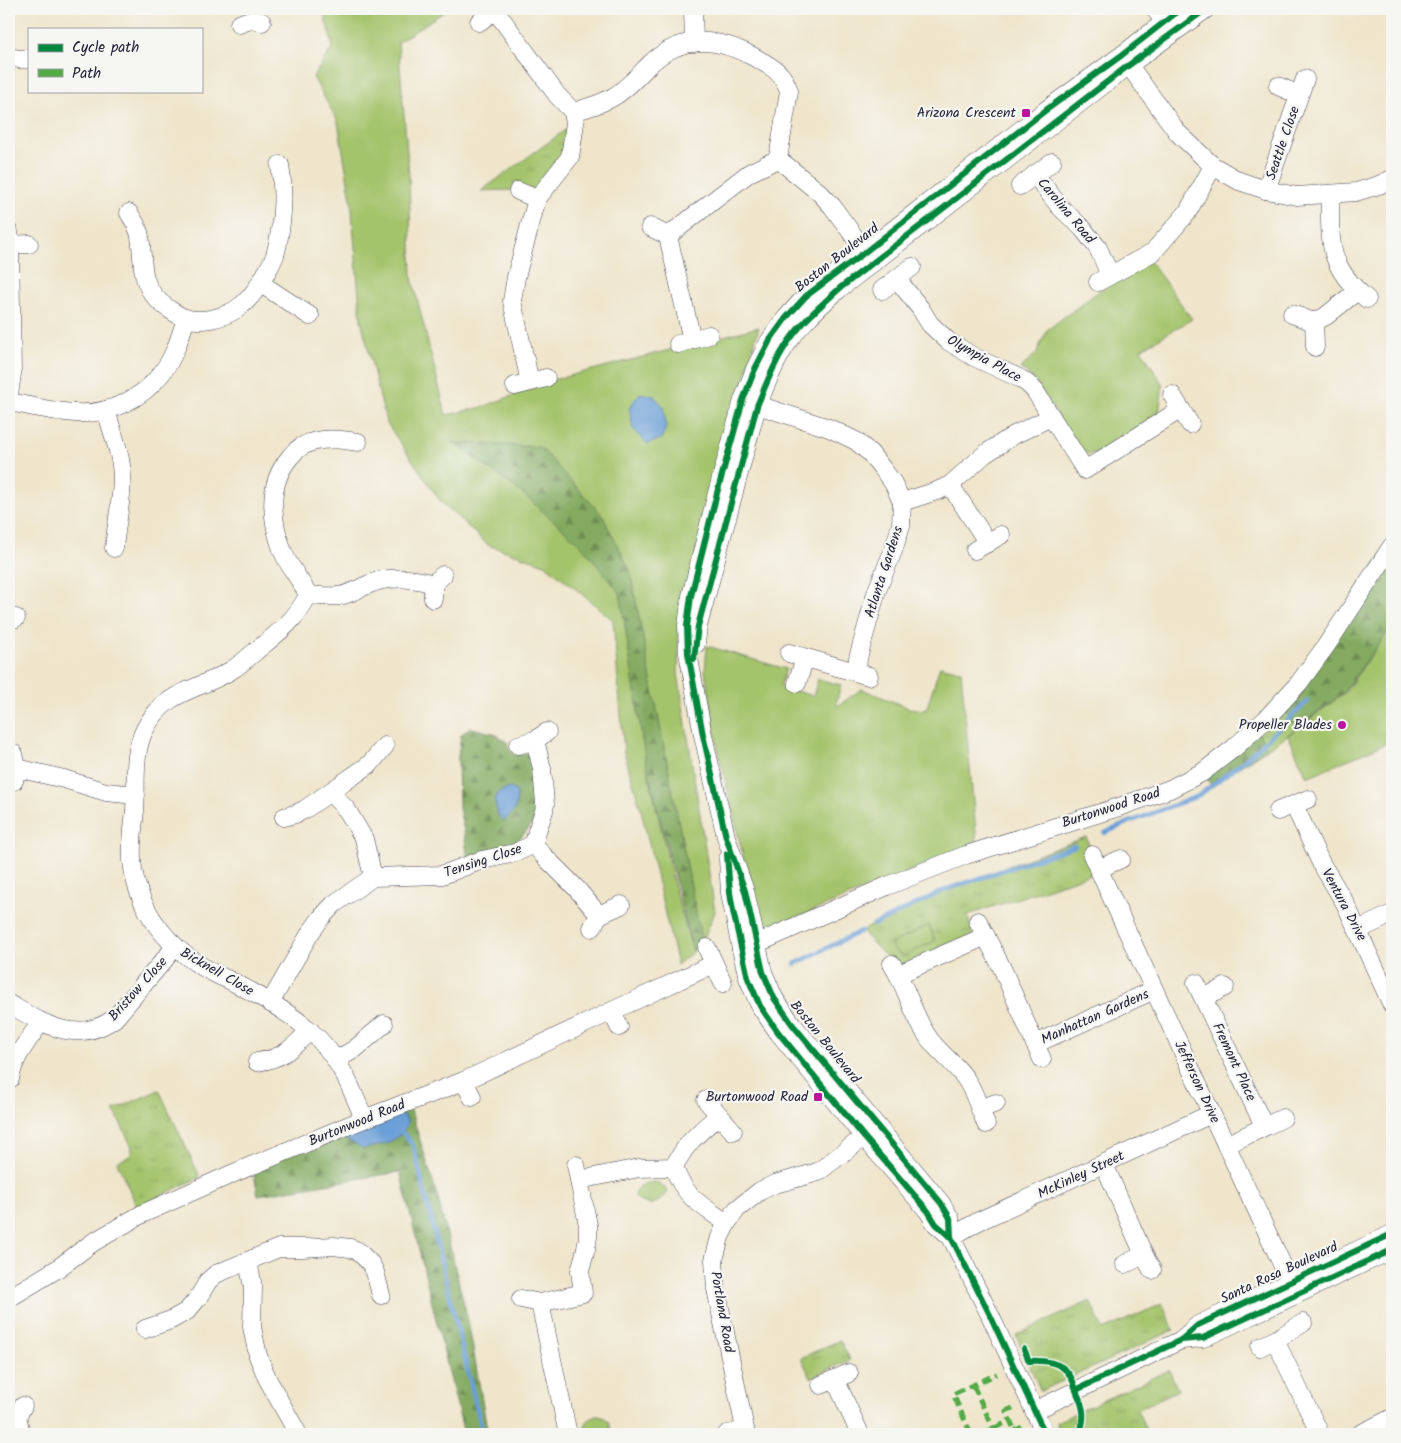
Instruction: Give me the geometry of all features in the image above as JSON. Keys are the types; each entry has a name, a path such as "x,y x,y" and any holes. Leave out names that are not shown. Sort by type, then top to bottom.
{"street":[{"path":"693,9 694,43"},
{"name":"Boston Boulevard","path":"1045,1434 951,1237 936,1224 928,1210 871,1132 778,1032 760,1006 748,978 749,946 745,891 726,838 703,736 688,653 686,626 691,596 717,493 750,403 755,369 770,340 786,318 806,296 869,258 970,179 1046,110 1126,60 1164,21 1181,9"},
{"name":"Boston Boulevard","path":"1164,21 1206,9"},
{"path":"480,22 496,10 557,95 574,112 575,123 570,157 537,199 516,277 512,301 530,382"},
{"path":"574,112 594,106 613,97 626,88 658,57 680,46 708,42 729,45 738,48 769,66 782,76 789,91 778,159"},
{"path":"9,57 28,59"},
{"path":"1126,60 1178,133 1212,166 1239,181 1266,190 1297,196 1362,190 1392,178"},
{"name":"Seattle Close","path":"1266,190 1302,87 1278,86"},
{"path":"668,236 749,173 778,159"},
{"path":"778,159 820,193 832,206 869,258"},
{"name":"Carolina Road","path":"1020,186 1052,162"},
{"path":"127,211 138,229 144,278 157,299 186,318 213,318 235,310 244,303 260,283 275,256 282,216 283,181 278,164"},
{"name":"Carolina Road","path":"1035,174 1059,206 1083,229 1098,248 1104,279 1153,252 1186,213 1212,166"},
{"path":"518,191 537,199"},
{"path":"1292,314 1314,322 1362,295 1346,280 1337,265 1332,250 1330,194"},
{"path":"650,227 668,236"},
{"path":"668,236 685,342 709,335"},
{"path":"9,396 12,374 9,239 29,244"},
{"path":"882,290 912,267"},
{"name":"Olympia Place","path":"897,279 930,324 948,341 1028,384 1042,401 1085,470 1181,409"},
{"path":"260,283 310,316"},
{"path":"9,402 79,414 106,410 123,404 151,386 162,374 172,357 186,318"},
{"path":"1314,322 1315,347"},
{"path":"750,403 829,428 856,441 870,453 882,468 902,502 950,485 985,454 1014,435 1051,417"},
{"path":"106,410 122,476 114,550"},
{"path":"360,442 328,439 314,441 293,452 284,463 274,488 273,504 278,535 288,561 308,595 340,596 385,579 422,580 436,586"},
{"path":"950,485 988,543"},
{"name":"Atlanta Gardens","path":"797,683 797,656 863,674 858,658 877,590 893,552 901,525 902,502"},
{"name":"Burtonwood Road","path":"749,946 957,858 1116,808 1170,789 1203,772 1234,748 1265,720 1299,683 1326,646 1392,546"},
{"name":"Bicknell Close","path":"308,595 297,614 289,623 241,664 220,676 174,696 157,711 146,726 137,754 132,859 137,888 142,902 152,920 175,947 212,973 229,980 270,1003 310,1030 336,1060 348,1080 364,1119"},
{"name":"Tensing Close","path":"518,745 541,736 545,804 534,844"},
{"path":"284,817 304,810 370,764 385,746"},
{"path":"15,768 64,779 106,792 136,794"},
{"path":"270,1003 309,935 321,918 334,904 372,877 364,839 347,810 330,792"},
{"name":"Ventura Drive","path":"1293,805 1358,930 1392,1005"},
{"name":"Tensing Close","path":"372,877 442,875 482,860 515,853 534,844"},
{"name":"Tensing Close","path":"534,844 576,888 595,922 621,905"},
{"name":"Jefferson Drive","path":"1122,859 1095,862 1293,1288"},
{"path":"1358,930 1392,914"},
{"name":"Manhattan Gardens","path":"988,1112 964,1077 934,1046 918,1021 895,969 982,928 1006,976 1039,1052 1154,990"},
{"name":"Bristow Close","path":"9,1004 51,1027 71,1031 95,1030 114,1018 175,947"},
{"name":"Burtonwood Road","path":"9,1298 57,1268 92,1243 142,1214 364,1119 464,1081 612,1011 711,956 723,983"},
{"name":"Fremont Place","path":"1225,987 1200,990 1264,1126"},
{"path":"612,1011 619,1027"},
{"path":"10,1079 16,1057 41,1022"},
{"path":"336,1060 359,1046 384,1024"},
{"path":"256,1062 273,1059 291,1049 310,1030"},
{"path":"464,1081 472,1097"},
{"path":"706,1100 733,1131"},
{"name":"McKinley Street","path":"951,1237 977,1222 1211,1114"},
{"path":"719,1115 688,1142 674,1167 677,1179 685,1191 696,1202 727,1223"},
{"path":"1226,1145 1283,1118"},
{"name":"Portland Road","path":"745,1433 716,1289 714,1260 720,1237 737,1209 760,1191 776,1184 818,1172 871,1132"},
{"path":"1104,1164 1148,1262 1125,1264"},
{"path":"521,1298 540,1302 583,1293 580,1271 588,1237 588,1225 577,1173 674,1167"},
{"name":"Santa Rosa Boulevard","path":"1034,1411 1181,1340 1202,1338 1293,1288 1390,1245"},
{"path":"142,1329 162,1324 187,1311 208,1281 216,1274 279,1248 333,1246 350,1248 364,1256 371,1264 375,1272 380,1297"},
{"path":"248,1261 253,1287 252,1327 258,1356 268,1380 298,1434"},
{"path":"540,1302 568,1434"},
{"path":"1303,1323 1267,1343 1320,1434"},
{"path":"835,1379 860,1434"},
{"path":"1360,1434 1392,1418"},
{"path":"727,1434 745,1433"}],"green space":[{"path":"323,9 448,9 398,42 409,176 412,278 446,415 483,407 553,380 759,327 679,620 678,673 715,912 702,943 630,570 602,515 540,447 452,442 522,493 580,544 620,593 645,759 676,893 693,952 677,965 641,810 624,752 613,620 545,564 488,545 441,502 386,422 361,320 351,199 338,122 313,77 333,47"},
{"path":"575,123 573,156 537,199 512,190 481,191"},
{"path":"1146,256 1192,319 1141,349 1163,385 1159,414 1100,452 1087,454 1075,443 1036,382 1021,368 1036,354 1047,330"},
{"path":"451,442 540,447 602,515 630,570 702,943 693,952 645,759 620,593"},
{"path":"1392,539 1392,626 1342,694 1296,729 1281,703"},
{"path":"1392,626 1392,741 1307,777 1288,735 1345,692"},
{"path":"707,646 786,669 780,686 813,696 818,679 841,685 836,704 839,705 862,689 909,708 926,710 940,666 961,671 977,844 761,932 717,745 705,671"},
{"path":"1281,703 1296,729 1267,749 1256,728"},
{"path":"469,728 494,733 507,742 508,748 515,755 526,753 531,755 538,798 532,825 512,845 468,861 459,808 458,756 461,735"},
{"path":"1256,728 1267,749 1211,785 1203,772"},
{"path":"1086,837 1100,871 968,915 973,940 899,970 861,931 945,890"},
{"path":"929,925 935,941 903,956 893,948 891,944"},
{"path":"159,1090 200,1177 137,1207 117,1162 130,1156 132,1147 114,1110"},
{"path":"408,1102 438,1198 468,1320 488,1434 464,1434 400,1172 258,1195 252,1165"},
{"path":"654,1182 667,1190 661,1200 648,1204 643,1203 634,1196 641,1185"},
{"path":"1090,1301 1103,1330 1162,1304 1174,1330 1041,1391 1016,1335"},
{"path":"840,1340 850,1360 811,1378 801,1358"},
{"path":"1169,1370 1178,1390 1137,1410 1148,1434 1061,1434 1056,1422"},
{"path":"596,1416 603,1417 608,1421 610,1424 609,1434 586,1434 586,1423"}],"water":[{"path":"640,393 654,396 664,407 666,428 661,439 647,444 633,429 629,408"},
{"path":"510,788 517,792 516,805 511,815 503,821 498,815 494,799 500,791"},
{"path":"389,1111 403,1115 408,1121 403,1133 388,1143 364,1149 344,1138 350,1126"}],"waterway":[{"path":"1105,833 1198,796 1246,759 1308,701"},
{"path":"874,925 945,890 1075,846"},
{"path":"795,964 861,931"},
{"path":"403,1133 413,1145 483,1434"}],"marked path":[{"path":"971,1434 953,1394 997,1374"},
{"path":"973,1385 996,1434"},
{"path":"1013,1408 1006,1411 1015,1431 1022,1427"},
{"path":"981,1434 1010,1421"}],"cycle path":[{"path":"1045,1434 990,1315 951,1237 950,1218 941,1203 792,1024 774,998 763,972 745,891 726,837 703,735 688,653 687,626 691,596 743,400 755,369 770,340 786,318 806,296 1046,110 1181,9"},
{"path":"694,659 698,626 757,406 775,364 795,333 840,288 1129,65 1206,9"},
{"path":"727,854 733,911 748,978 760,1006 778,1032 864,1137 928,1211 936,1224 951,1237"},
{"path":"1076,1390 1181,1340 1198,1325 1392,1234"},
{"path":"1181,1340 1203,1338 1392,1250"},
{"path":"1024,1349 1029,1361 1057,1364 1066,1370 1070,1376 1083,1408 1083,1423 1079,1434"}],"place":[{"name":"Arizona Crescent","path":"1026,113"},
{"name":"Propeller Blades","path":"1342,725"},
{"name":"Burtonwood Road","path":"818,1097"}]}
